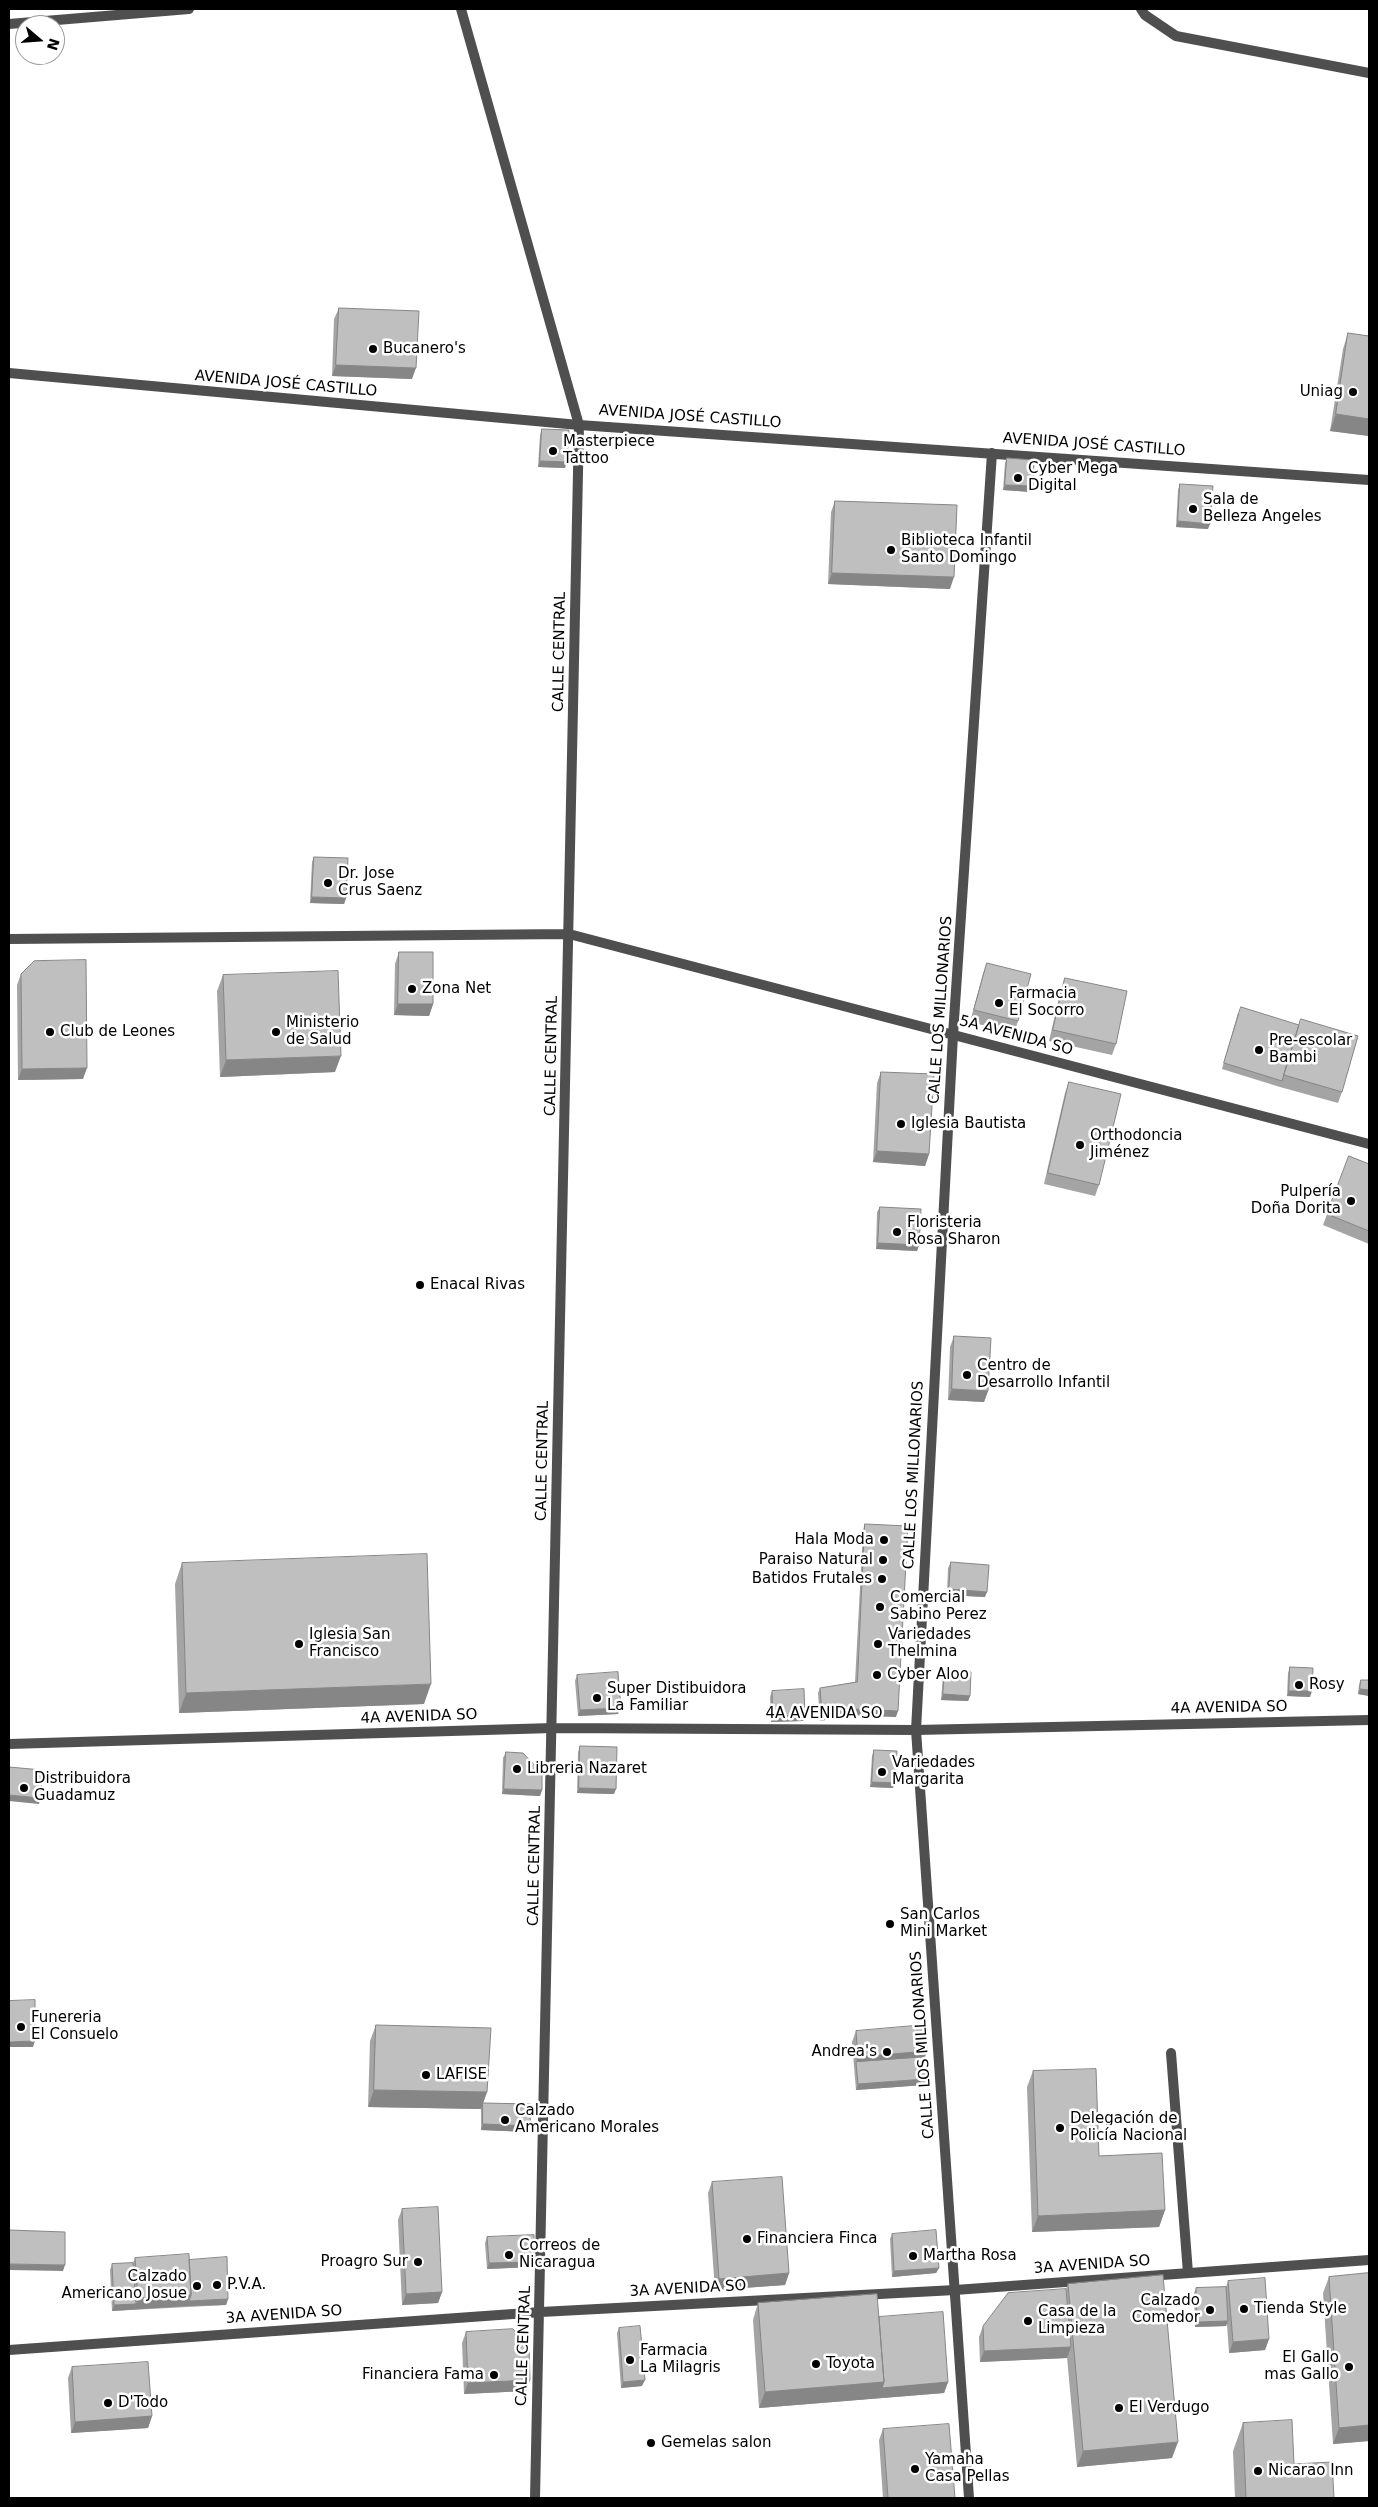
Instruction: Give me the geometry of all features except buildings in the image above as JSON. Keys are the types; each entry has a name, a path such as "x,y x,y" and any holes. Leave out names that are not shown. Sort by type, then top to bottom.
{"street":[{"path":"9,24 189,9"},
{"name":"CALLE CENTRAL","path":"461,9 579,425 541,2312 535,2498"},
{"path":"1141,9 1145,15 1176,36 1369,73"},
{"name":"AVENIDA JOSÉ CASTILLO","path":"9,374 579,425 992,452 1369,480"},
{"name":"CALLE LOS MILLONARIOS","path":"969,2498 916,1730 954,1035 992,452"},
{"name":"5A AVENIDA SO","path":"9,939 569,934 1369,1144"},
{"name":"4A AVENIDA SO","path":"9,1744 553,1728 916,1730 1369,1720"},
{"path":"1171,2053 1188,2273"},
{"name":"3A AVENIDA SO","path":"9,2350 541,2312 956,2290 1369,2260"}],"place":[{"name":"Bucanero's","path":"373,349"},
{"name":"Uniag","path":"1353,392"},
{"name":"Masterpiece Tattoo","path":"553,451"},
{"name":"Cyber Mega Digital","path":"1018,478"},
{"name":"Sala de Belleza Angeles","path":"1193,509"},
{"name":"Biblioteca Infantil Santo Domingo","path":"891,550"},
{"name":"Dr. Jose Crus Saenz","path":"328,883"},
{"name":"Zona Net","path":"412,989"},
{"name":"Farmacia El Socorro","path":"999,1003"},
{"name":"Club de Leones","path":"50,1032"},
{"name":"Ministerio de Salud","path":"276,1032"},
{"name":"Pre-escolar Bambi","path":"1259,1050"},
{"name":"Iglesia Bautista","path":"901,1124"},
{"name":"Orthodoncia Jiménez","path":"1080,1145"},
{"name":"Pulpería Doña Dorita","path":"1351,1201"},
{"name":"Floristeria Rosa Sharon","path":"897,1232"},
{"name":"Enacal Rivas","path":"420,1285"},
{"name":"Centro de Desarrollo Infantil","path":"967,1375"},
{"name":"Hala Moda","path":"884,1540"},
{"name":"Paraiso Natural","path":"883,1560"},
{"name":"Batidos Frutales","path":"882,1579"},
{"name":"Comercial Sabino Perez","path":"880,1607"},
{"name":"Iglesia San Francisco","path":"299,1644"},
{"name":"Variedades Thelmina","path":"878,1644"},
{"name":"Cyber Aloo","path":"877,1675"},
{"name":"Rosy","path":"1299,1685"},
{"name":"Super Distibuidora La Familiar","path":"597,1698"},
{"name":"Libreria Nazaret","path":"517,1769"},
{"name":"Variedades Margarita","path":"882,1772"},
{"name":"Distribuidora Guadamuz","path":"24,1788"},
{"name":"San Carlos Mini Market","path":"890,1924"},
{"name":"Funereria El Consuelo","path":"21,2027"},
{"name":"Andrea's","path":"887,2052"},
{"name":"LAFISE","path":"426,2075"},
{"name":"Calzado Americano Morales","path":"505,2120"},
{"name":"Delegación de Policía Nacional","path":"1060,2128"},
{"name":"Financiera Finca","path":"747,2239"},
{"name":"Correos de Nicaragua","path":"509,2255"},
{"name":"Martha Rosa","path":"913,2256"},
{"name":"Proagro Sur","path":"418,2262"},
{"name":"P.V.A.","path":"217,2285"},
{"name":"Calzado Americano Josue","path":"197,2286"},
{"name":"Tienda Style","path":"1244,2309"},
{"name":"Calzado Comedor","path":"1210,2310"},
{"name":"Casa de la Limpieza","path":"1028,2321"},
{"name":"Farmacia La Milagris","path":"630,2360"},
{"name":"Toyota","path":"816,2364"},
{"name":"El Gallo mas Gallo","path":"1349,2367"},
{"name":"Financiera Fama","path":"494,2375"},
{"name":"D'Todo","path":"108,2403"},
{"name":"El Verdugo","path":"1119,2408"},
{"name":"Gemelas salon","path":"651,2443"},
{"name":"Yamaha Casa Pellas","path":"915,2469"},
{"name":"Nicarao Inn","path":"1258,2471"}]}
